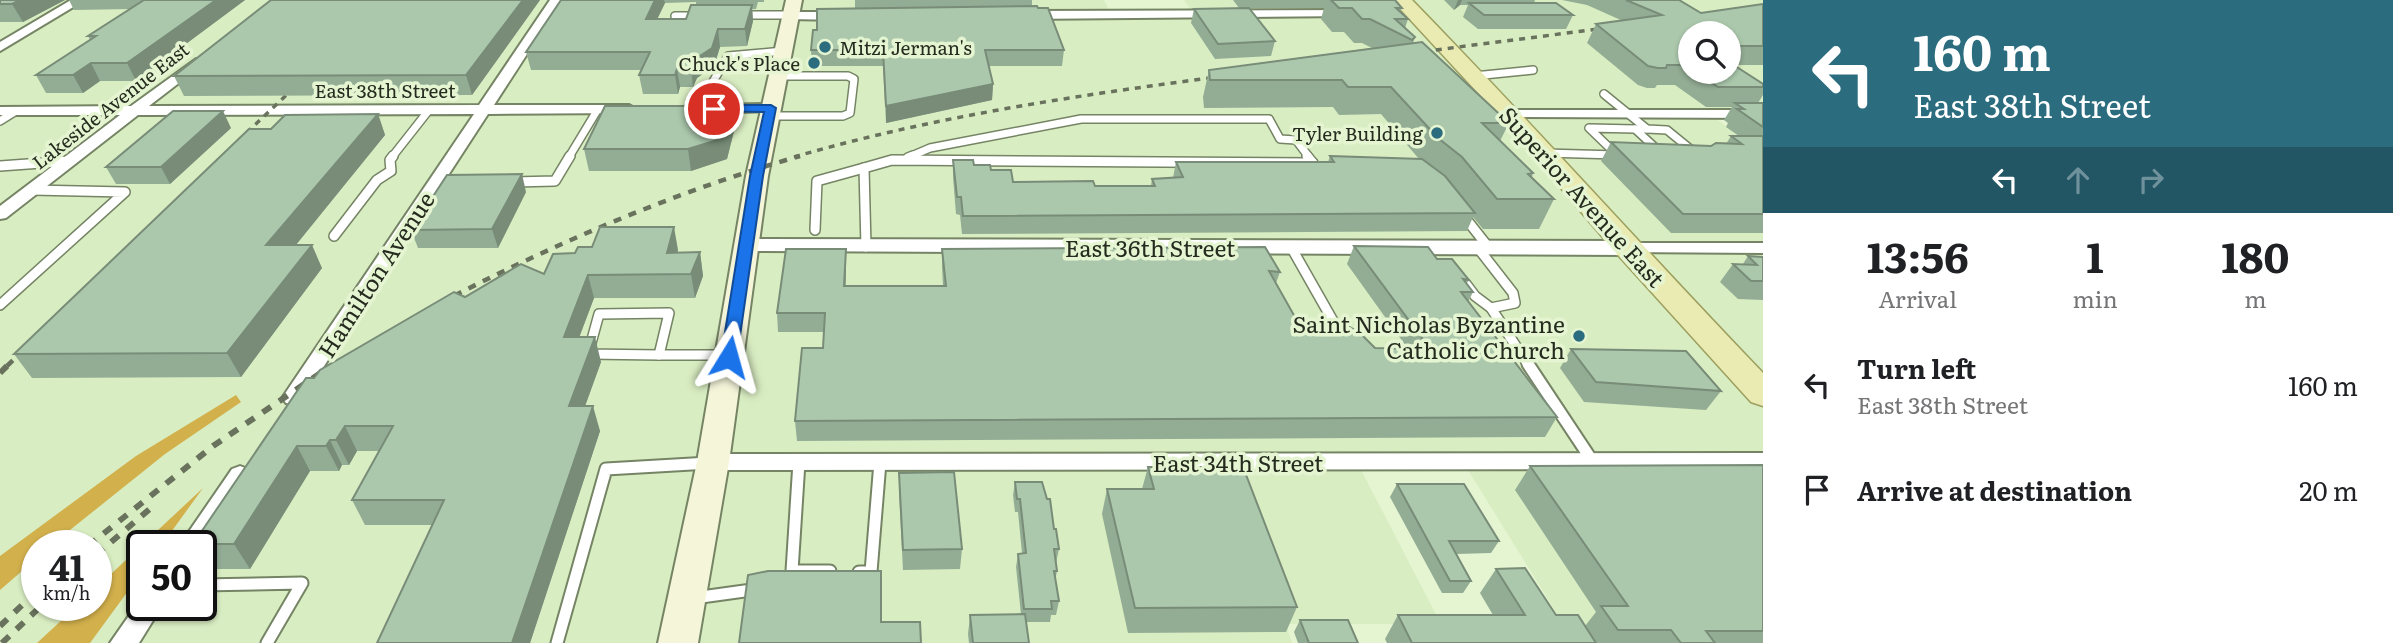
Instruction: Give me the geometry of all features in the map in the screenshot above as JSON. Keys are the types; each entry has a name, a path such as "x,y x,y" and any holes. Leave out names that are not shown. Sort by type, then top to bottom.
{"main road":[{"path":"678,643 713,462 757,176 792,10"},
{"name":"Superior Avenue East","path":"1402,10 1474,76 1510,114 1627,248 1763,394"}],"street":[{"path":"0,47 79,0"},
{"name":"Hamilton Avenue","path":"281,416 440,183 482,110 556,0"},
{"path":"792,10 854,16"},
{"path":"1014,15 1355,14"},
{"name":"Lakeside Avenue East","path":"0,214 211,51"},
{"name":"East 38th Street","path":"0,111 648,109"},
{"path":"680,109 770,112"},
{"path":"1510,114 1763,114"},
{"name":"East 36th Street","path":"747,246 1291,247 1443,252 1484,248 1763,247"},
{"path":"202,530 251,459"},
{"name":"East 34th Street","path":"713,462 1763,461"},
{"path":"124,643 139,621"}],"lane":[{"path":"730,15 792,10"},
{"path":"675,16 703,16"},
{"path":"680,109 711,85 728,56 783,51"},
{"path":"1474,76 1533,70"},
{"path":"770,112 842,116 850,113 854,79 848,76 778,76"},
{"path":"1604,94 1647,129"},
{"path":"499,182 555,181 598,109"},
{"path":"334,236 377,180 391,171 390,160 429,110"},
{"path":"0,121 16,111"},
{"path":"814,229 817,181 893,159 908,158 930,148 1081,118 1269,119 1280,139 1296,140 1312,162"},
{"path":"1617,155 1589,128 1667,130 1700,157 1688,157"},
{"path":"1635,129 1665,156 1653,156"},
{"path":"1544,153 1629,155"},
{"path":"908,158 920,162 1325,163"},
{"path":"0,166 69,161"},
{"path":"864,168 866,247"},
{"path":"0,305 125,192 32,190"},
{"path":"1459,209 1513,293 1515,303 1491,308"},
{"path":"1291,247 1344,340"},
{"path":"1460,275 1475,296 1491,308 1593,462"},
{"path":"659,356 669,313 599,314 588,354 659,356 729,355"},
{"path":"557,643 606,470 713,462"},
{"path":"784,577 799,462"},
{"path":"687,599 766,588 784,577 871,572 880,462"},
{"path":"217,585 302,583 268,643"}],"shaded area":[{"path":"0,0 1104,0 1112,15 1193,14 1184,0 1763,0 1763,114 1709,114 1763,152 1763,643 1567,630 1463,462 1357,462 1441,624 1286,624 1292,643 0,643"},
{"path":"236,395 241,402 165,454 70,530 35,530 136,456"},
{"path":"203,488 173,530 158,530"},
{"path":"21,541 21,572 0,590 0,556"},
{"path":"126,560 126,594 112,613 112,573"},
{"path":"61,621 106,621 90,643 37,643"}],"building":[{"path":"0,0 20,0 12,4 0,4"},
{"path":"144,0 216,0 127,63 91,63 73,75 36,75 96,36 88,36"},
{"path":"271,0 523,0 466,75 174,76"},
{"path":"561,0 655,0 646,19 686,19 691,5 752,5 745,29 718,29 712,48 694,60 691,69 677,69 675,75 639,75 650,52 526,52"},
{"path":"1331,0 1395,0 1402,8 1396,8 1408,19 1395,19 1415,37 1412,40 1370,19 1362,19 1352,8 1339,8"},
{"path":"1626,0 1679,0 1701,13 1763,4 1763,46 1741,46 1741,21 1678,21 1678,65 1658,68 1648,66 1596,24 1662,15"},
{"path":"1469,3 1556,3 1573,15 1484,15"},
{"path":"1048,8 1064,50 985,50 993,84 886,106 883,50 811,50 813,30 817,30 817,9"},
{"path":"1249,8 1275,41 1218,44 1194,9"},
{"path":"1422,42 1509,123 1482,123 1533,173 1528,174 1554,199 1497,199 1462,157 1438,138 1391,87 1348,87 1342,80 1210,80 1209,70"},
{"path":"1741,70 1763,84 1763,87 1718,87 1713,84 1741,84"},
{"path":"1735,103 1763,103 1763,127 1737,109 1744,109"},
{"path":"605,106 732,106 724,138 688,149 584,149"},
{"path":"173,111 223,111 161,167 106,167"},
{"path":"378,114 266,245 312,245 227,353 14,354 249,129 271,129 285,115"},
{"path":"1731,136 1763,136 1763,214 1683,214 1611,142 1711,146 1716,143 1742,144"},
{"path":"1330,156 1422,159 1445,176 1475,213 963,216 961,197 957,197 953,160 973,160 974,165 990,165 991,170 1011,170 1013,182 1093,181 1095,186 1155,186 1152,179 1183,177 1176,162 1334,162"},
{"path":"522,174 492,229 411,230 447,175"},
{"path":"600,227 674,227 667,253 700,252 691,274 588,275 564,337 595,337 569,406 593,406 512,643 377,643 444,500 352,500 393,426 345,426 336,440 330,440 326,446 297,446 234,544 217,544 217,530 203,530 306,378 314,378 320,370 454,292 465,297 521,264 544,274 553,254 575,253 578,247 592,247"},
{"path":"1354,246 1428,247 1437,259 1452,259 1469,280 1463,279 1473,292 1461,292 1557,417 795,421 802,348 823,348 825,313 777,313 786,249 846,249 844,286 946,286 942,249 1265,247 1280,272 1269,271 1300,326 1346,325 1360,333 1375,348 1430,349"},
{"path":"1748,256 1763,257 1763,281 1751,281 1733,264 1757,265"},
{"path":"1571,349 1686,351 1721,391 1596,382"},
{"path":"1763,465 1763,631 1706,631 1715,643 1681,643 1671,630 1618,630 1601,606 1628,606 1530,466"},
{"path":"1148,467 1243,467 1297,607 1135,608 1107,489 1154,489"},
{"path":"954,472 962,549 903,550 899,473"},
{"path":"1015,482 1042,482 1047,499 1050,499 1059,549 1054,549 1057,571 1054,571 1059,601 1051,601 1052,609 1024,609 1018,554 1026,553 1020,499 1017,499"},
{"path":"1397,484 1464,484 1499,541 1449,541 1471,581 1450,581"},
{"path":"1525,568 1556,615 1578,615 1596,643 1412,643 1398,615 1525,615 1496,569"},
{"path":"768,571 881,571 881,622 920,622 921,643 739,643 748,575"},
{"path":"1025,614 1029,643 973,643 970,615"},
{"path":"1300,620 1348,620 1358,643 1309,643"}],"railway":[{"path":"1412,53 1614,27"},
{"path":"794,157 954,118 1062,99 1225,76"},
{"path":"238,141 299,83"},
{"path":"440,303 616,220 707,186 800,156"},
{"path":"7,366 30,344"},
{"path":"0,373 7,366"},
{"path":"108,530 213,446 331,366"},
{"path":"112,541 152,507"},
{"path":"0,626 21,606"},
{"path":"2,643 25,621"}],"place":[{"name":"Mitzi Jerman's","path":"825,47"},
{"name":"Chuck's Place","path":"814,63"},
{"name":"Tyler Building","path":"1437,133"},
{"name":"Saint Nicholas Byzantine Catholic Church","path":"1579,336"}],"route":[{"path":"714,109 771,108 757,176 729,357"}]}
